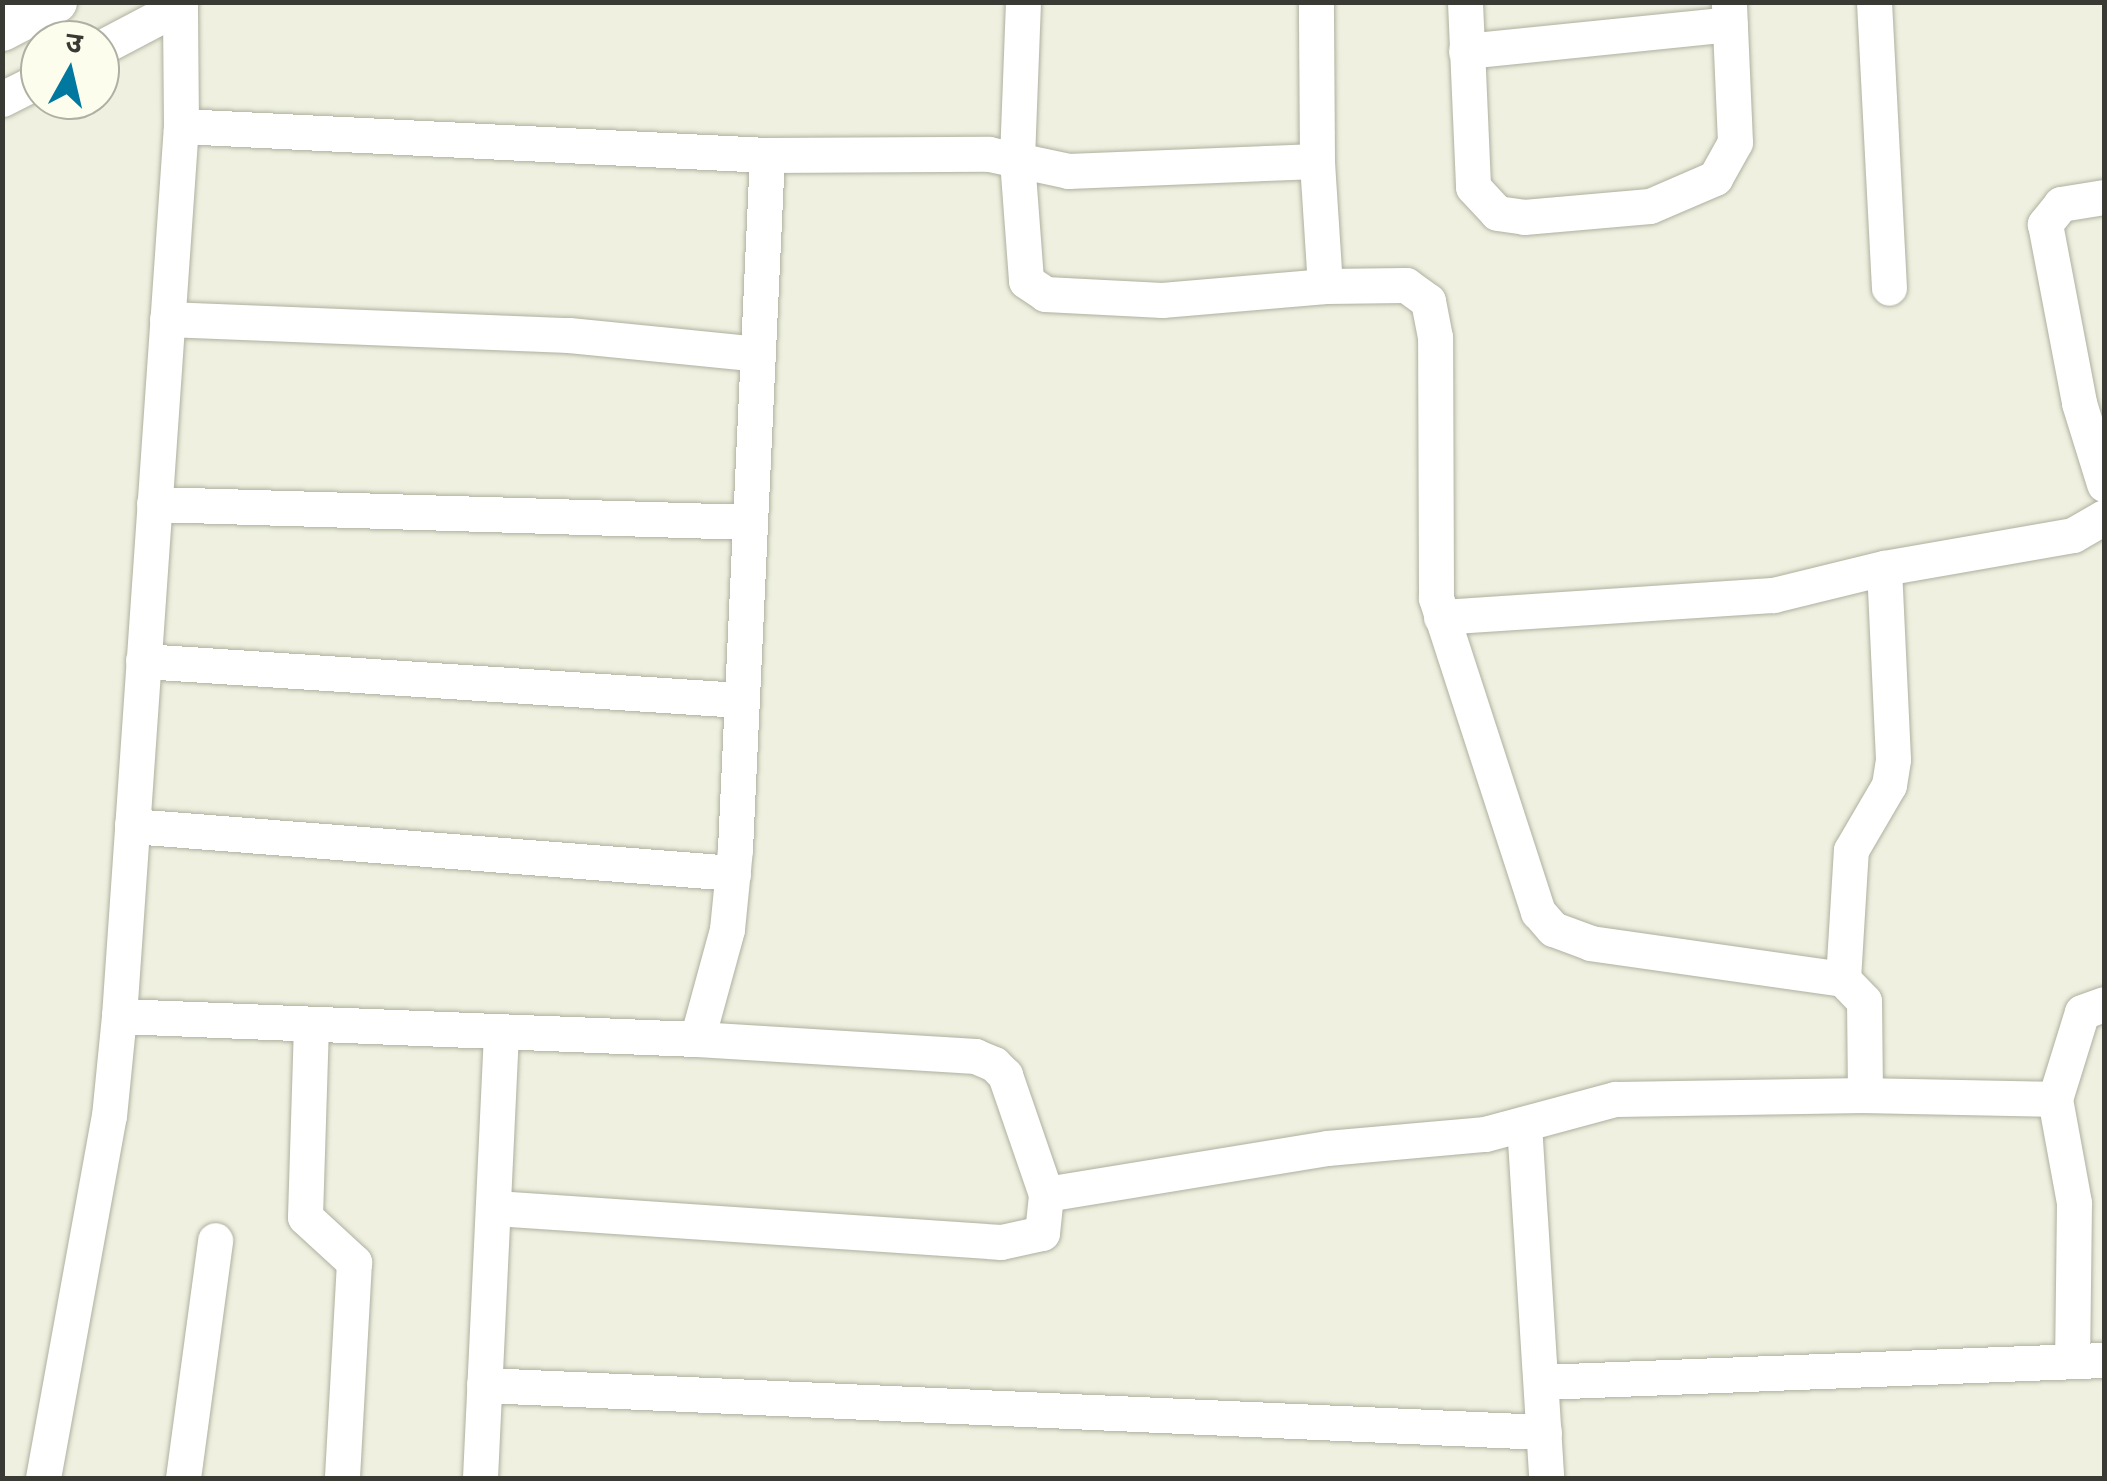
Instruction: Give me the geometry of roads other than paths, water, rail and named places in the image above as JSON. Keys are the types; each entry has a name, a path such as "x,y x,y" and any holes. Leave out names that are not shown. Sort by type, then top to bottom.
{"street":[{"path":"2,30 56,2"},
{"path":"1023,2 1017,160 1026,281 1045,294 1162,300 1325,286 1406,285 1428,301 1440,617 1545,922 1591,943 1843,979 1864,1001 1865,1094"},
{"path":"1316,2 1317,161 1325,286"},
{"path":"1464,2 1466,51 1473,187 1484,205 1524,217 1590,215 1693,192 1728,164 1735,142 1730,13 1466,51"},
{"path":"1874,2 1889,288"},
{"path":"43,1478 109,1116 119,1016 181,126 180,4 120,37"},
{"path":"181,126 767,155 1017,160 1068,171 1317,161"},
{"path":"697,1039 714,990 733,873 767,155"},
{"path":"2104,197 2061,204 2045,224 2079,403 2104,484"},
{"path":"167,318 570,335 758,354"},
{"path":"154,504 750,522"},
{"path":"1440,617 1773,595 1884,568 2073,535 2104,517"},
{"path":"1843,979 1851,850 1889,786 1892,760 1884,568"},
{"path":"143,661 740,700"},
{"path":"132,826 733,873"},
{"path":"1540,1382 2088,1361 2074,1203 2055,1099 2082,1012 2104,1004"},
{"path":"119,1016 697,1039 975,1056 994,1064 1006,1075 1046,1194 1042,1233 1001,1242 495,1208"},
{"path":"312,1024 305,1217 354,1262 342,1478"},
{"path":"480,1478 501,1032"},
{"path":"1046,1194 1524,1124 1615,1099 1865,1094 2055,1099"},
{"path":"1524,1124 1546,1478"},
{"path":"183,1478 214,1240"},
{"path":"484,1386 1544,1432"}]}
